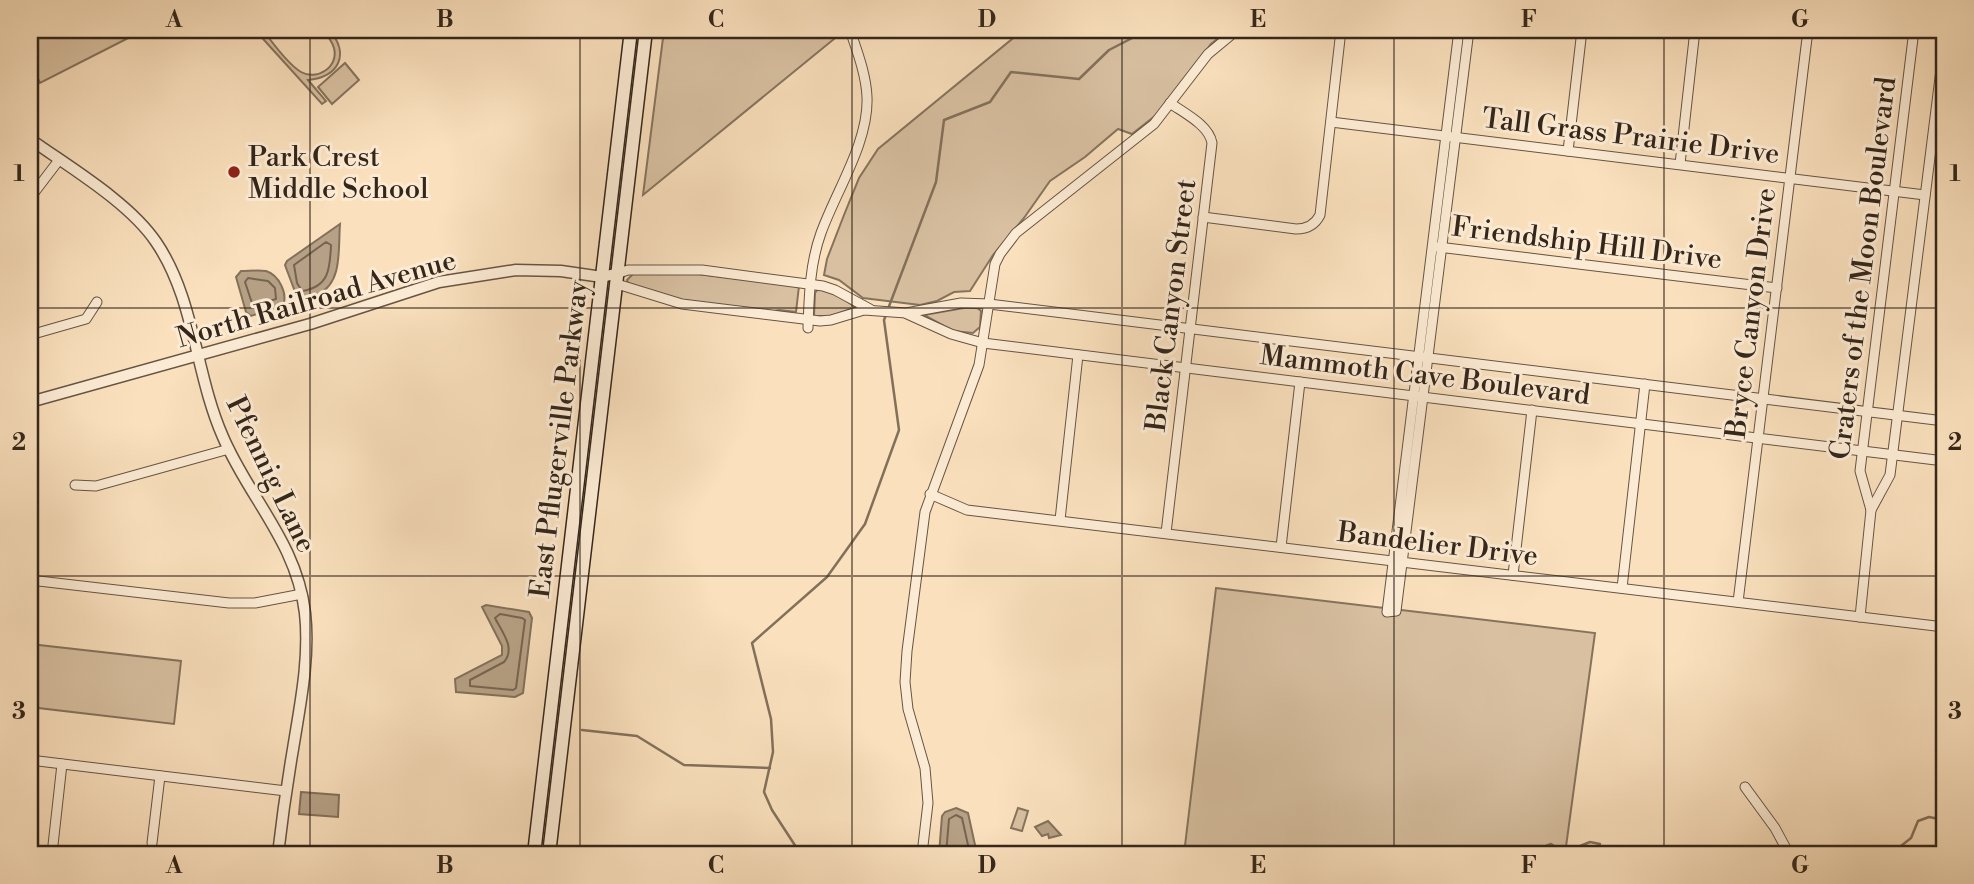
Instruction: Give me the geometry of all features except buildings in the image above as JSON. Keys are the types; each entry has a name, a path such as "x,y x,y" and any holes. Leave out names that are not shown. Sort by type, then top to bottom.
{"main road":[{"name":"East Pflugerville Parkway","path":"534,854 631,30"},
{"name":"East Pflugerville Parkway","path":"549,854 646,30"}],"street":[{"path":"808,323 814,255 865,122 866,87 850,30"},
{"path":"922,854 928,803 925,768 908,709 906,651 919,552 930,494 976,374 995,264 1016,233 1146,131 1208,54 1237,30"},
{"path":"1203,217 1296,229 1306,228 1317,221 1320,215 1341,30"},
{"path":"1451,136 1459,30"},
{"path":"1398,561 1387,612 1396,611 1398,561 1418,396 1451,136 1469,30"},
{"path":"1568,151 1582,30"},
{"path":"1680,164 1695,30"},
{"name":"Bryce Canyon Drive","path":"1738,602 1808,30"},
{"name":"Craters of the Moon Boulevard","path":"1860,617 1871,510 1860,476 1862,451 1914,30"},
{"name":"Craters of the Moon Boulevard","path":"1871,510 1889,479 1893,455 1944,46"},
{"name":"Black Canyon Street","path":"1166,533 1192,329 1212,139 1204,128 1170,103"},
{"name":"Tall Grass Prairie Drive","path":"1331,122 1925,195"},
{"name":"Pfennig Lane","path":"30,139 120,204 156,241 175,277 212,407 229,449 284,543 302,594 305,614 305,662 278,854"},
{"path":"30,198 59,160"},
{"name":"Friendship Hill Drive","path":"1437,246 1777,288"},
{"name":"Mammoth Cave Boulevard","path":"618,278 658,269 702,270 830,287 872,310"},
{"name":"North Railroad Avenue","path":"30,402 310,324 439,282 516,270 547,270 601,276"},
{"name":"Mammoth Cave Boulevard","path":"601,276 618,278 682,304 769,316 778,314 808,323 827,321 856,311 905,313 961,303 989,304 1944,421"},
{"path":"30,335 86,319 97,302"},
{"name":"Mammoth Cave Boulevard","path":"905,313 951,334 983,343 1944,461"},
{"path":"1059,520 1078,355"},
{"path":"1281,547 1300,382"},
{"path":"1622,588 1645,384"},
{"path":"1513,575 1532,410"},
{"path":"75,485 96,486 229,449"},
{"name":"Bandelier Drive","path":"930,494 967,510 1944,627"},
{"path":"567,573 583,574"},
{"path":"30,580 229,603 255,603 302,594"},
{"path":"30,760 286,791"},
{"path":"52,854 62,764"},
{"path":"152,843 160,776"},
{"path":"1745,787 1775,828 1789,854"}],"shaded area":[{"path":"30,30 144,30 40,83 30,62"},
{"path":"255,30 263,30 296,69 314,75 325,71 335,55 333,45 322,30 329,30 339,48 338,63 327,75 308,80 326,101 322,104"},
{"path":"664,30 845,30 643,195"},
{"path":"1023,30 1229,30 1211,44 1160,112 1132,134 1118,129 1085,157 1050,181 993,255 970,291 954,292 937,301 920,305 863,298 839,280 824,275 827,259 859,178 878,149"},
{"path":"345,63 359,80 332,104 318,87"},
{"path":"689,273 799,286 796,312 770,312 676,299 629,285 627,280 633,274"},
{"path":"818,289 832,291 855,307 833,316 814,316 815,293"},
{"path":"975,306 981,311 980,327 973,333 953,331 924,315"},
{"path":"1216,588 1595,633 1565,854 1184,854"},
{"path":"30,644 181,661 174,724 30,707"},
{"path":"1018,808 1028,811 1022,831 1011,828"}],"water":[{"path":"340,224 338,264 332,282 318,294 305,298 297,297 285,265 287,261"},
{"path":"241,271 266,271 275,276 283,290 283,305 251,316 246,312 236,277"},
{"path":"486,605 529,612 532,618 523,693 515,697 456,692 455,679 502,655 502,646 482,607"},
{"path":"301,792 339,795 338,817 299,814"},
{"path":"956,808 968,813 977,854 939,854 942,816"},
{"path":"1048,821 1061,835 1049,838 1048,834 1042,836 1035,827"}],"waterway":[{"path":"888,309 936,182 944,120 990,102 1011,72 1079,79 1109,50 1138,35 1142,30"},
{"path":"797,854 798,850 772,810 764,792 773,752 771,719 752,643 827,577 865,524 899,430 884,320 886,315"},
{"path":"582,730 637,736 684,765 770,768"},
{"path":"1891,854 1911,838 1918,821 1929,817 1944,820"},
{"path":"1570,854 1568,851 1590,842 1600,844 1595,854"},
{"path":"1523,854 1523,850 1538,849 1551,844 1560,850 1559,854"}],"place":[{"name":"Park Crest Middle School","path":"234,172"}]}
